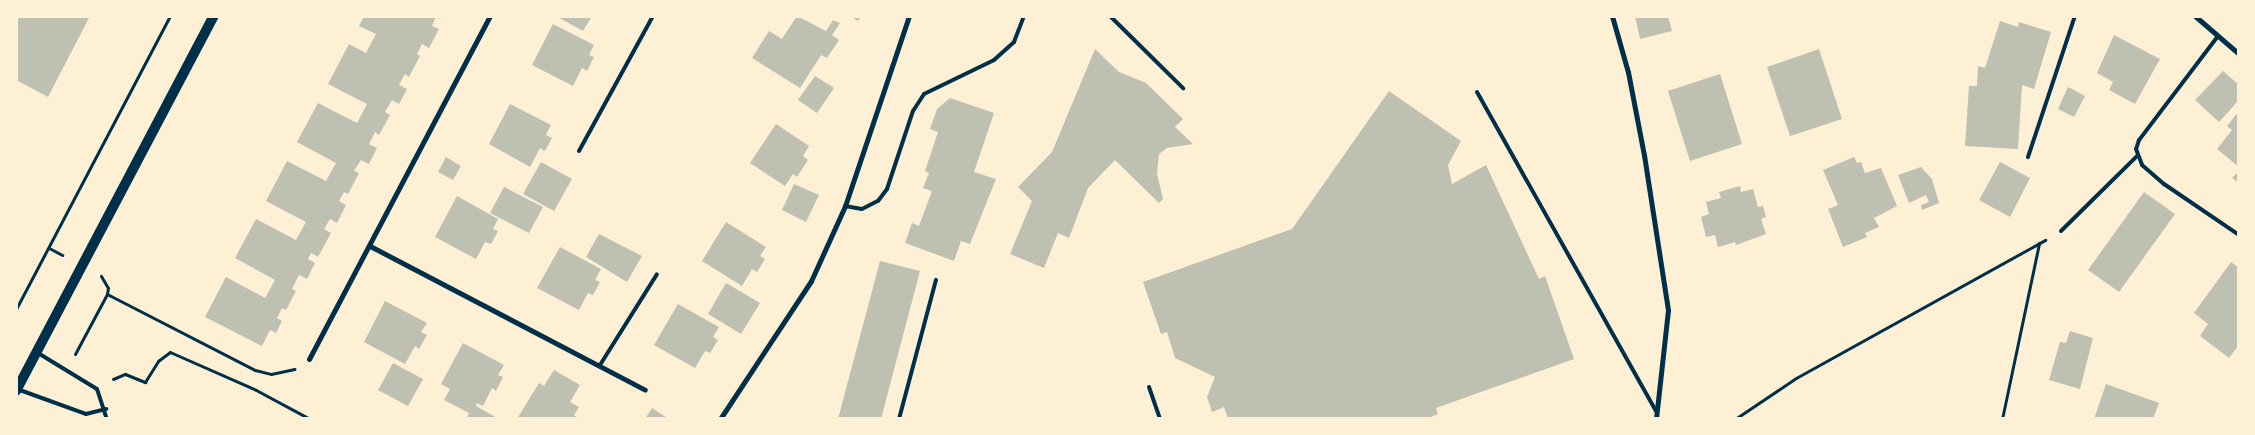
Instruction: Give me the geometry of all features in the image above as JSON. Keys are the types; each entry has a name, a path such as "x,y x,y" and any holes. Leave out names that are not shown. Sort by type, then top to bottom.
{"main road":[{"path":"17,390 214,16"}],"street":[{"path":"309,360 490,16"},
{"path":"720,419 811,281 845,206 909,16"},
{"path":"1612,16 1639,127 1668,310 1657,416"},
{"path":"2195,16 2239,54"},
{"path":"370,246 645,390"}],"lane":[{"path":"578,152 653,16"},
{"path":"845,206 862,208 878,202 887,189 913,111 924,94 994,60 1014,42 1024,16"},
{"path":"1110,16 1183,88"},
{"path":"2028,158 2074,16"},
{"path":"2061,231 2137,156 2139,140 2218,36"},
{"path":"1477,92 1657,416"},
{"path":"2137,156 2164,184 2239,236"},
{"path":"600,365 657,274"},
{"path":"899,419 936,280"},
{"path":"36,352 68,368 97,389 106,409 107,419"},
{"path":"1149,387 1160,419"},
{"path":"17,390 86,414 106,409"}],"path":[{"path":"16,309 170,16"},
{"path":"1735,419 1796,378 2061,231"},
{"path":"2002,419 2039,243"},
{"path":"49,248 65,257"},
{"path":"80,361 74,357 107,294 105,280 98,274"},
{"path":"107,294 255,370 287,372 309,360"},
{"path":"108,378 116,379 125,374 145,382 158,361 170,352 256,390 310,419"}],"building":[{"path":"16,16 90,16 48,97 16,80"},
{"path":"364,16 442,16 440,19 436,17 432,26 439,29 429,48 422,44 417,54 420,56 409,77 405,74 399,85 407,89 399,104 392,100 385,112 390,115 379,135 375,132 369,144 377,148 369,164 361,160 354,171 359,173 348,194 344,192 339,201 346,205 337,223 330,219 324,229 331,233 318,257 311,253 308,259 315,263 307,279 299,275 292,289 296,291 286,310 282,308 277,318 282,321 276,333 270,330 262,346 205,317 226,277 265,298 275,280 235,258 256,219 296,240 306,222 266,201 287,161 326,181 336,163 297,142 318,103 357,123 367,104 328,84 349,44 366,53 376,34 359,26"},
{"path":"556,16 592,16 583,31"},
{"path":"797,16 826,31 833,20 840,23 832,35 839,40 827,58 821,55 800,88 752,58 769,31 782,39"},
{"path":"850,16 861,16 858,21"},
{"path":"1635,16 1668,16 1672,31 1640,39"},
{"path":"2000,21 2018,27 2019,22 2051,32 2034,89 2022,85 2018,149 1965,146 1969,86 1977,86 1978,66 1985,68"},
{"path":"553,24 594,45 589,55 594,57 587,71 582,68 573,86 532,65"},
{"path":"2114,35 2160,59 2135,104 2109,90 2113,82 2097,73"},
{"path":"1095,49 1119,72 1146,83 1183,119 1175,127 1193,144 1167,148 1159,154 1157,174 1163,199 1159,203 1115,160 1088,188 1069,238 1058,233 1044,268 1010,254 1032,201 1018,187 1052,152"},
{"path":"1819,49 1842,119 1790,136 1767,67"},
{"path":"2223,71 2239,85 2239,100 2219,122 2195,100"},
{"path":"1720,74 1742,144 1690,161 1668,91"},
{"path":"815,76 834,88 817,113 798,100"},
{"path":"2068,87 2085,96 2074,117 2058,109"},
{"path":"1389,91 1461,141 1448,165 1452,184 1486,165 1539,279 1545,276 1574,359 1436,408 1438,414 1426,419 1228,419 1224,407 1212,412 1207,397 1215,377 1175,358 1167,332 1161,334 1143,282 1292,229"},
{"path":"950,98 994,113 974,172 996,179 970,244 961,241 954,261 905,243 912,223 919,226 932,191 923,188 929,173 925,171 938,132 930,129 937,109"},
{"path":"510,104 551,125 546,135 552,138 545,151 540,148 530,167 489,144"},
{"path":"2239,111 2239,167 2217,149 2232,130 2227,126"},
{"path":"776,124 809,146 803,156 808,160 797,177 793,174 785,186 750,163"},
{"path":"446,157 461,166 453,180 438,172"},
{"path":"1854,157 1857,163 1861,162 1865,173 1881,168 1897,206 1874,218 1879,227 1865,233 1867,237 1843,247 1828,209 1838,205 1823,170"},
{"path":"541,162 572,179 554,211 523,194"},
{"path":"2000,162 2030,178 2010,217 1979,200"},
{"path":"1921,167 1932,179 1939,203 1922,210 1921,205 1929,202 1926,195 1909,203 1898,175"},
{"path":"2239,171 2239,183 2232,178"},
{"path":"794,184 819,195 806,222 782,210"},
{"path":"1740,186 1741,192 1753,189 1758,207 1763,206 1766,217 1761,219 1766,234 1736,245 1735,242 1718,247 1715,235 1706,237 1701,217 1709,214 1706,202 1721,198 1719,192"},
{"path":"504,187 543,207 529,233 490,213"},
{"path":"2144,192 2175,214 2119,292 2088,270"},
{"path":"457,196 498,219 493,229 498,231 491,244 485,242 476,259 435,237"},
{"path":"726,222 766,247 760,256 765,259 757,272 752,269 742,286 702,261"},
{"path":"599,234 642,256 627,282 586,257"},
{"path":"560,247 601,269 595,280 600,282 593,295 588,293 579,310 537,288"},
{"path":"880,261 920,271 881,419 838,419"},
{"path":"2231,262 2239,268 2239,345 2229,358 2200,336 2208,324 2194,313"},
{"path":"726,283 760,303 741,334 708,314"},
{"path":"385,301 427,323 421,332 427,335 419,349 415,346 405,364 364,342"},
{"path":"678,304 719,327 713,337 718,340 710,353 705,351 695,368 654,345"},
{"path":"2070,331 2093,338 2080,389 2049,380 2060,342 2066,343"},
{"path":"463,343 504,365 498,375 503,377 496,391 492,388 483,406 477,403 476,406 499,419 466,419 469,413 444,400 450,389 441,384"},
{"path":"393,363 423,379 408,406 378,390"},
{"path":"554,370 580,385 570,402 579,407 574,415 580,419 517,419 539,383 544,386"},
{"path":"2106,384 2159,403 2153,419 2094,419"},
{"path":"652,408 669,419 645,419"}]}
